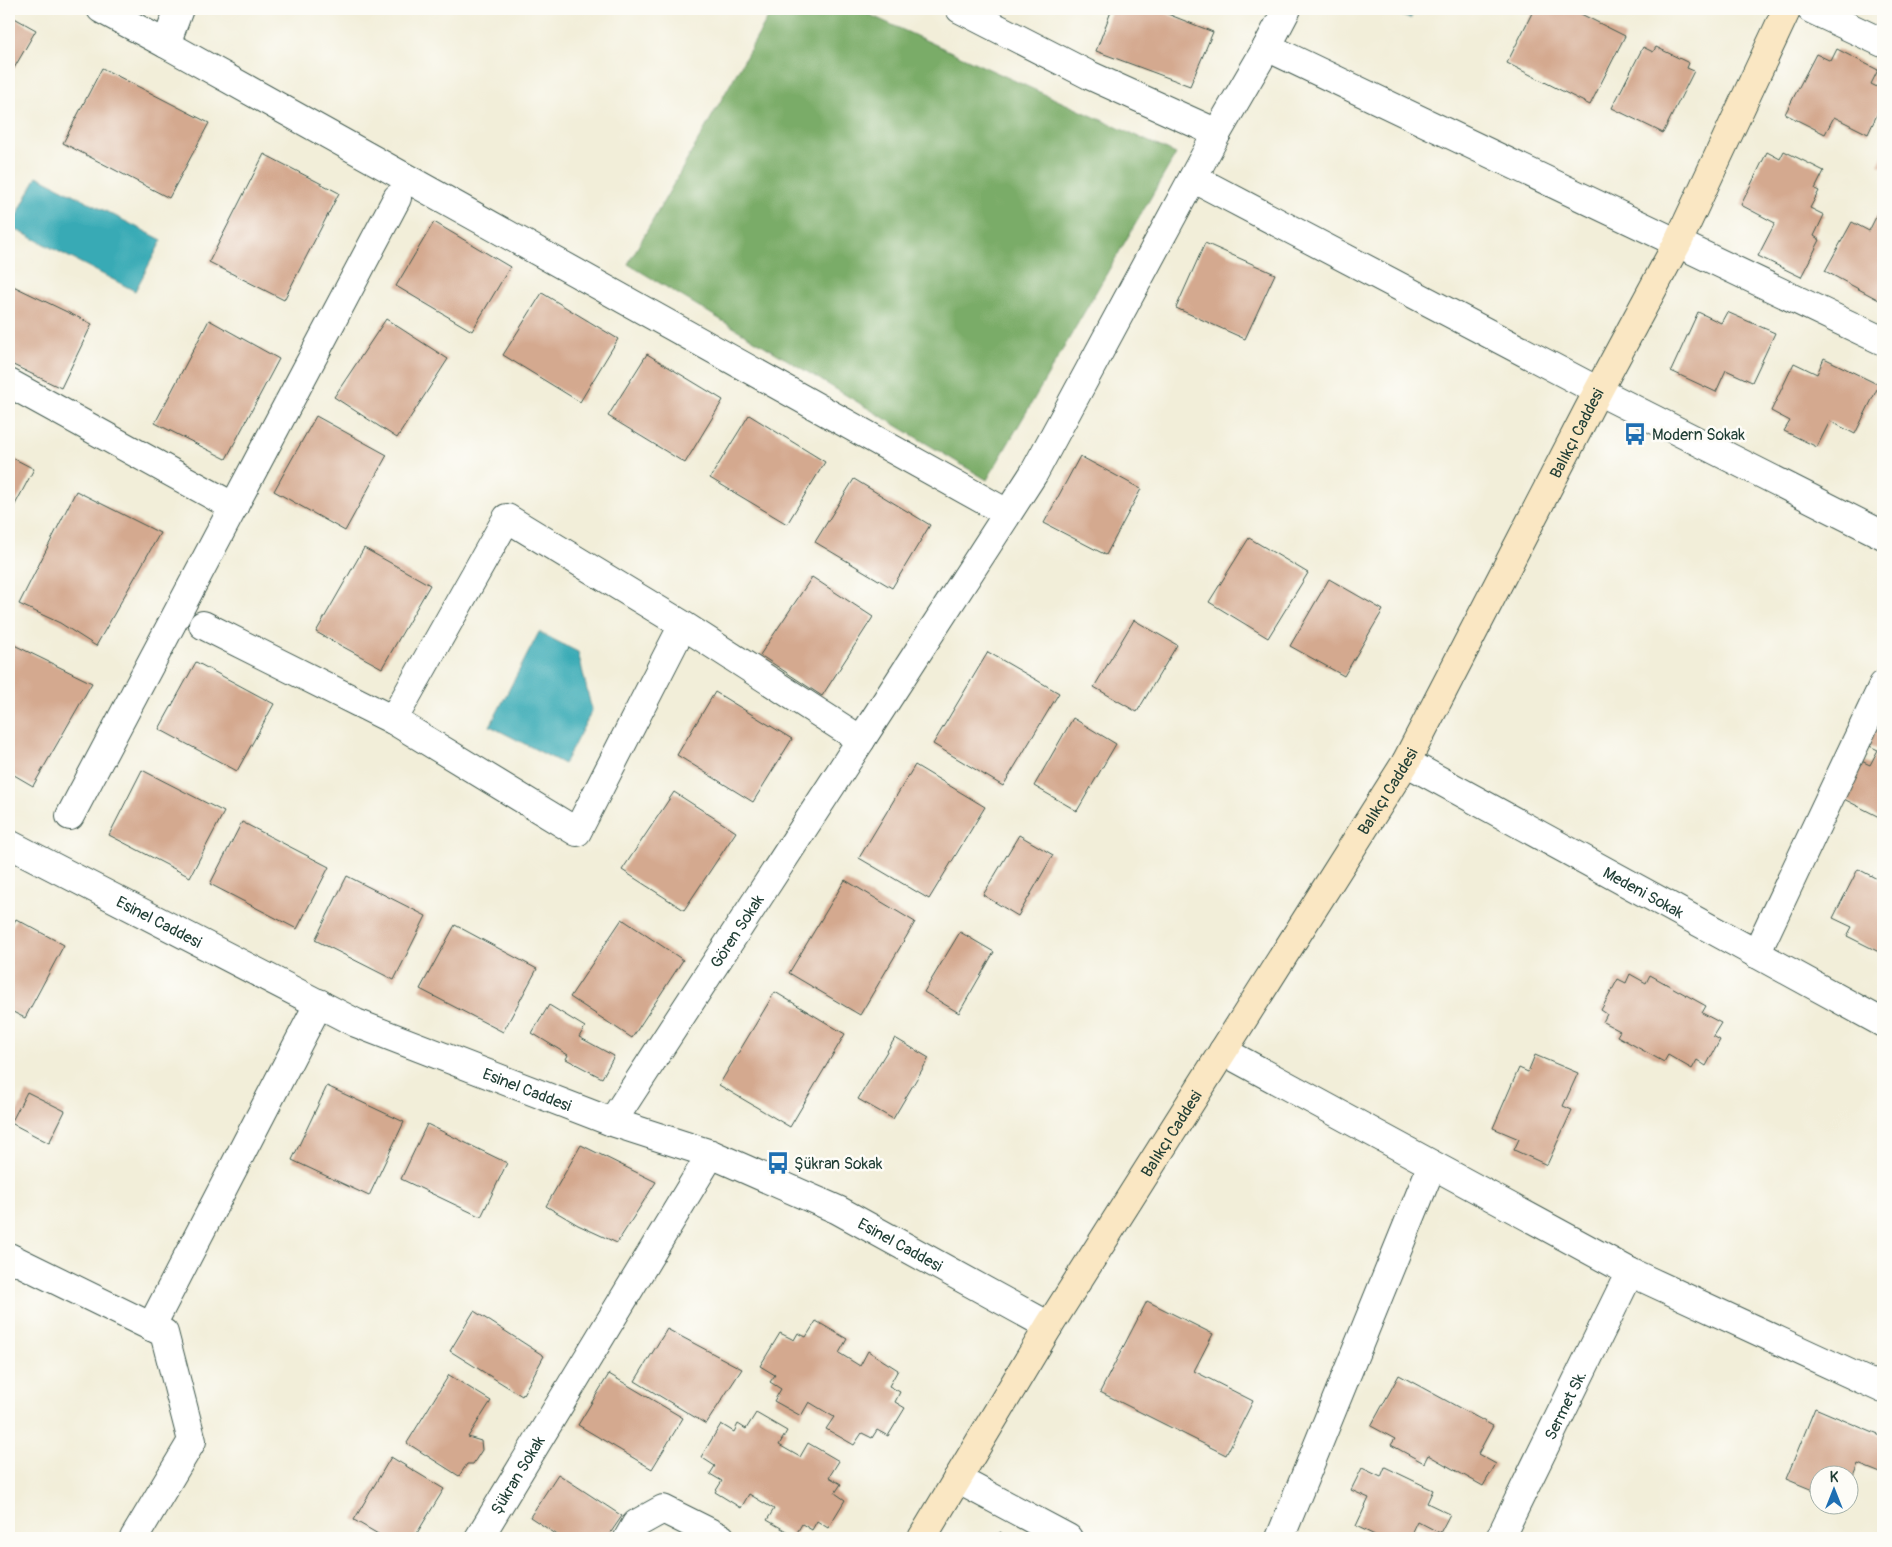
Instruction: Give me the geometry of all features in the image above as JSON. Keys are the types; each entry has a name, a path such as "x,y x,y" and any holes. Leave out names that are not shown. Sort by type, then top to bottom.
{"main road":[{"name":"Balıkçı Caddesi","path":"922,1538 1049,1326 1406,762 1598,391 1678,242 1788,9"}],"street":[{"path":"101,9 1007,513"},
{"path":"166,44 178,9"},
{"path":"960,9 1089,76 1217,133"},
{"name":"Gören Sokak","path":"612,1122 1034,473 1217,133 1287,9"},
{"path":"1811,9 1883,43"},
{"path":"1267,47 1883,341"},
{"path":"1193,178 1598,391 1883,535"},
{"path":"70,816 397,198"},
{"path":"9,383 234,507"},
{"path":"393,720 507,518 683,624 861,740"},
{"path":"203,625 393,720 577,832 683,624"},
{"path":"1756,954 1883,685"},
{"name":"Medeni Sokak","path":"1406,762 1883,1023"},
{"name":"Esinel Caddesi","path":"9,844 356,1023 612,1122 711,1154 838,1210 1049,1326"},
{"path":"151,1327 319,1004"},
{"path":"1223,1051 1630,1272 1883,1389"},
{"name":"Şükran Sokak","path":"479,1538 711,1154"},
{"path":"1280,1538 1432,1164"},
{"path":"9,1257 164,1333 192,1441 134,1538"},
{"name":"Sermet Sk.","path":"1500,1538 1630,1272"},
{"path":"957,1480 1068,1538"},
{"path":"628,1538 636,1524 663,1508 721,1538"}],"green space":[{"path":"773,9 857,9 1176,154 987,480 628,264"}],"water":[{"path":"1387,9 1415,9 1410,19"},
{"path":"37,176 162,240 135,291 11,227"},
{"path":"539,632 578,652 592,711 564,764 490,726"}],"building":[{"path":"1112,9 1155,9 1213,32 1190,86 1096,51"},
{"path":"1245,9 1260,9 1257,14"},
{"path":"1534,9 1571,9 1625,36 1590,105 1507,63"},
{"path":"9,15 36,30 9,77"},
{"path":"1643,47 1653,52 1656,47 1689,63 1687,68 1694,71 1663,133 1612,108"},
{"path":"1837,49 1878,70 1871,84 1883,90 1883,102 1868,134 1834,117 1825,134 1785,114 1816,54 1831,61"},
{"path":"102,68 209,123 169,198 63,143"},
{"path":"1784,151 1824,171 1815,189 1819,191 1810,208 1824,215 1814,236 1820,240 1801,277 1758,256 1775,223 1741,205 1767,152 1780,159"},
{"path":"264,154 339,193 284,300 209,262"},
{"path":"1883,155 1883,167 1878,165"},
{"path":"1878,213 1883,215 1883,292 1879,300 1825,271 1852,222 1869,231"},
{"path":"434,222 510,267 472,331 396,286"},
{"path":"1205,243 1275,274 1245,339 1176,308"},
{"path":"9,284 92,324 61,388 9,363"},
{"path":"542,293 618,339 580,402 503,355"},
{"path":"1698,312 1721,323 1727,312 1775,333 1752,382 1726,370 1716,392 1671,371"},
{"path":"386,319 448,359 397,438 334,397"},
{"path":"209,320 279,359 226,459 155,423"},
{"path":"647,354 723,400 685,463 608,416"},
{"path":"1824,358 1879,385 1855,434 1830,421 1817,447 1784,431 1790,421 1771,411 1794,363 1817,374"},
{"path":"749,415 825,462 787,524 710,478"},
{"path":"316,416 387,455 345,531 274,491"},
{"path":"9,456 34,469 9,516"},
{"path":"1080,456 1141,489 1106,555 1044,523"},
{"path":"854,479 930,525 892,588 815,542"},
{"path":"76,491 160,533 96,646 60,623 19,604"},
{"path":"1249,538 1308,573 1268,638 1209,602"},
{"path":"364,548 430,585 382,668 316,632"},
{"path":"812,577 873,617 822,696 760,655"},
{"path":"1329,579 1383,610 1344,676 1290,646"},
{"path":"1134,620 1177,645 1137,712 1094,687"},
{"path":"10,643 92,683 33,786 9,772"},
{"path":"988,652 1059,693 1003,786 933,744"},
{"path":"196,662 274,704 237,771 159,729"},
{"path":"715,692 792,739 753,802 677,755"},
{"path":"1883,709 1883,819 1838,796 1857,759 1870,765 1878,750 1865,744"},
{"path":"1073,718 1116,744 1077,811 1034,786"},
{"path":"915,765 985,807 929,899 859,858"},
{"path":"142,770 224,812 190,877 109,835"},
{"path":"674,792 736,832 684,910 622,870"},
{"path":"242,822 329,867 297,929 210,884"},
{"path":"1019,835 1053,855 1018,916 983,895"},
{"path":"1858,869 1883,882 1883,954 1847,936 1852,927 1833,918"},
{"path":"347,876 426,916 394,980 315,940"},
{"path":"845,880 915,922 860,1015 789,973"},
{"path":"16,919 64,945 25,1018 9,1010 9,932"},
{"path":"622,919 683,960 632,1038 570,997"},
{"path":"455,925 537,969 503,1032 420,989"},
{"path":"960,932 994,952 959,1013 924,992"},
{"path":"1630,974 1646,983 1650,975 1706,1006 1702,1013 1721,1023 1713,1036 1720,1040 1706,1066 1697,1060 1692,1069 1668,1055 1664,1062 1617,1036 1620,1031 1603,1022 1607,1014 1601,1010 1618,979 1626,983"},
{"path":"775,992 845,1034 790,1127 719,1085"},
{"path":"549,1005 585,1027 579,1037 614,1056 602,1078 566,1059 568,1055 532,1033"},
{"path":"895,1038 929,1058 893,1119 858,1099"},
{"path":"1535,1055 1578,1073 1563,1106 1572,1110 1547,1165 1514,1150 1519,1139 1493,1128 1519,1068 1528,1072"},
{"path":"327,1086 404,1122 369,1196 292,1160"},
{"path":"27,1092 65,1111 49,1143 11,1123"},
{"path":"427,1124 507,1163 481,1217 401,1179"},
{"path":"581,1145 656,1182 617,1243 578,1225 546,1206"},
{"path":"1147,1301 1213,1334 1194,1371 1253,1401 1226,1455 1100,1392"},
{"path":"474,1311 544,1356 522,1396 450,1351"},
{"path":"816,1321 847,1339 839,1353 860,1366 868,1351 898,1370 889,1386 900,1392 895,1402 905,1408 888,1436 877,1430 872,1438 862,1433 854,1445 826,1429 834,1417 809,1402 801,1416 774,1401 781,1389 770,1382 775,1375 760,1366 780,1333 794,1340 798,1333 806,1337"},
{"path":"667,1329 742,1369 706,1424 635,1381"},
{"path":"609,1374 683,1418 652,1469 578,1425"},
{"path":"449,1375 491,1401 468,1437 481,1441 482,1450 473,1464 467,1464 459,1476 407,1443"},
{"path":"1399,1375 1493,1426 1478,1454 1496,1464 1483,1486 1428,1455 1424,1463 1391,1445 1395,1439 1371,1426"},
{"path":"1815,1408 1883,1437 1883,1474 1860,1464 1810,1464 1810,1489 1786,1479"},
{"path":"756,1413 787,1431 779,1445 800,1457 808,1443 839,1461 829,1477 841,1484 835,1493 845,1500 828,1528 817,1521 812,1530 802,1524 795,1536 767,1520 774,1509 749,1494 741,1508 715,1492 722,1481 710,1474 715,1466 701,1457 721,1424 734,1432 738,1424 746,1429"},
{"path":"391,1457 444,1489 414,1538 385,1538 354,1520"},
{"path":"1385,1467 1433,1490 1427,1503 1450,1514 1440,1533 1417,1521 1409,1538 1381,1538 1356,1526 1369,1498 1351,1490 1362,1468 1381,1477"},
{"path":"558,1474 622,1516 607,1538 562,1538 530,1517"},
{"path":"1000,1532 1010,1538 997,1538"}],"place":[{"name":"Modern Sokak","path":"1635,434"},
{"name":"Şükran Sokak","path":"778,1163"}]}
